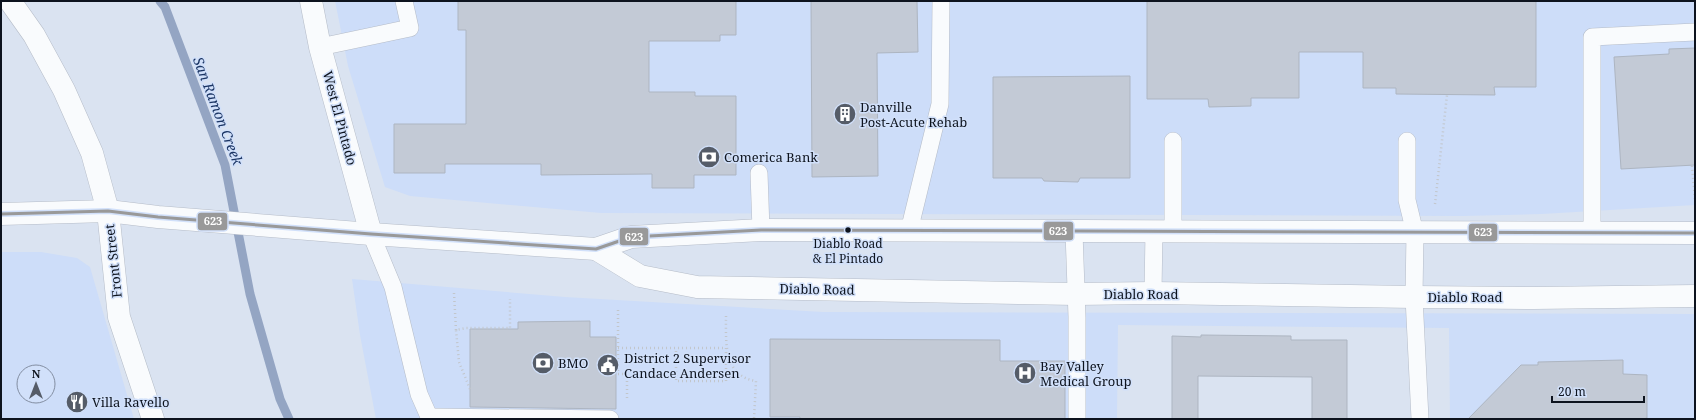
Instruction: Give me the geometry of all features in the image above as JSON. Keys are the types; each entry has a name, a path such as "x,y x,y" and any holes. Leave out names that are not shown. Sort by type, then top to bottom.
{"street":[{"name":"Front Street","path":"10,1 34,35 64,90 92,153 108,211 119,317 153,419"},
{"name":"West El Pintado","path":"311,1 320,47 371,234"},
{"name":"Diablo Road","path":"1,214 108,211 158,217 371,234 596,249 631,237 761,230 1695,233"},
{"name":"Diablo Road","path":"596,249 640,276 697,287 1076,294 1154,293 1534,298 1695,296"}],"lane":[{"path":"320,47 410,28 404,1"},
{"path":"909,231 940,104 941,1"},
{"path":"1592,233 1592,37 1695,32"},
{"path":"1154,293 1163,232 1173,141"},
{"path":"1407,141 1406,200 1415,233 1414,297 1420,419"},
{"path":"759,173 761,230"},
{"path":"1074,232 1077,419"},
{"path":"371,234 393,287 419,394 430,418 610,419"}],"path":[{"path":"1434,210 1447,95"},
{"path":"1692,166 1695,199"},
{"path":"454,293 459,362 470,389"},
{"path":"456,330 466,328 510,328 510,299"},
{"path":"618,310 618,374 627,374 627,404"},
{"path":"676,348 676,381 726,381 726,316"},
{"path":"618,348 726,348"},
{"path":"726,348 733,368 745,379 756,381 754,419"}],"shaded area":[{"path":"335,1 1695,1 1695,205 1542,214 1462,216 601,213 410,196 385,187 348,66"},
{"path":"1,252 41,252 77,258 90,267 134,419 1,419"},
{"path":"352,279 565,297 823,312 1695,314 1695,419 1450,419 1449,328 1118,325 1117,419 376,419 360,335"}],"building":[{"path":"458,1 736,1 736,35 720,35 720,41 649,41 649,92 695,92 695,96 736,96 736,175 694,175 694,188 652,188 652,174 541,175 541,164 445,164 445,173 394,173 394,124 466,124 466,30 458,30"},
{"name":"Danville Post-Acute Rehab","path":"811,1 917,1 918,52 877,53 878,176 812,177"},
{"path":"1147,1 1536,1 1536,87 1494,87 1495,95 1396,94 1396,88 1363,88 1363,52 1299,52 1299,98 1251,98 1251,106 1209,107 1208,99 1147,99"},
{"path":"1695,48 1695,165 1621,169 1614,57 1669,54 1669,49"},
{"path":"1130,76 1130,178 1080,178 1078,182 1044,181 1042,178 993,178 993,77"},
{"name":"BMO","path":"590,321 590,337 616,337 616,409 470,407 470,329 518,329 518,322"},
{"path":"1201,335 1291,336 1291,340 1347,340 1347,419 1312,419 1312,377 1198,376 1198,419 1172,419 1172,336 1201,337"},
{"path":"770,339 1000,340 1000,361 1065,361 1065,419 800,419 800,417 770,417"},
{"path":"1623,360 1623,374 1647,375 1647,418 1468,419 1521,365 1538,365 1538,362"}],"waterway":[{"name":"San Ramon Creek","path":"160,1 165,7 225,165 250,294 280,399 289,419"}],"transit line":[{"name":"623","path":"1,214 108,211 158,217 371,234 596,249 631,237 761,230 1695,233"}],"place":[{"name":"Danville Post-Acute Rehab","path":"845,114"},
{"name":"Comerica Bank","path":"709,157"},
{"name":"Diablo Road & El Pintado","path":"848,230"},
{"name":"BMO","path":"543,363"},
{"name":"District 2 Supervisor Candace Andersen","path":"608,365"},
{"name":"Bay Valley Medical Group","path":"1025,373"},
{"name":"Villa Ravello","path":"77,402"}]}
